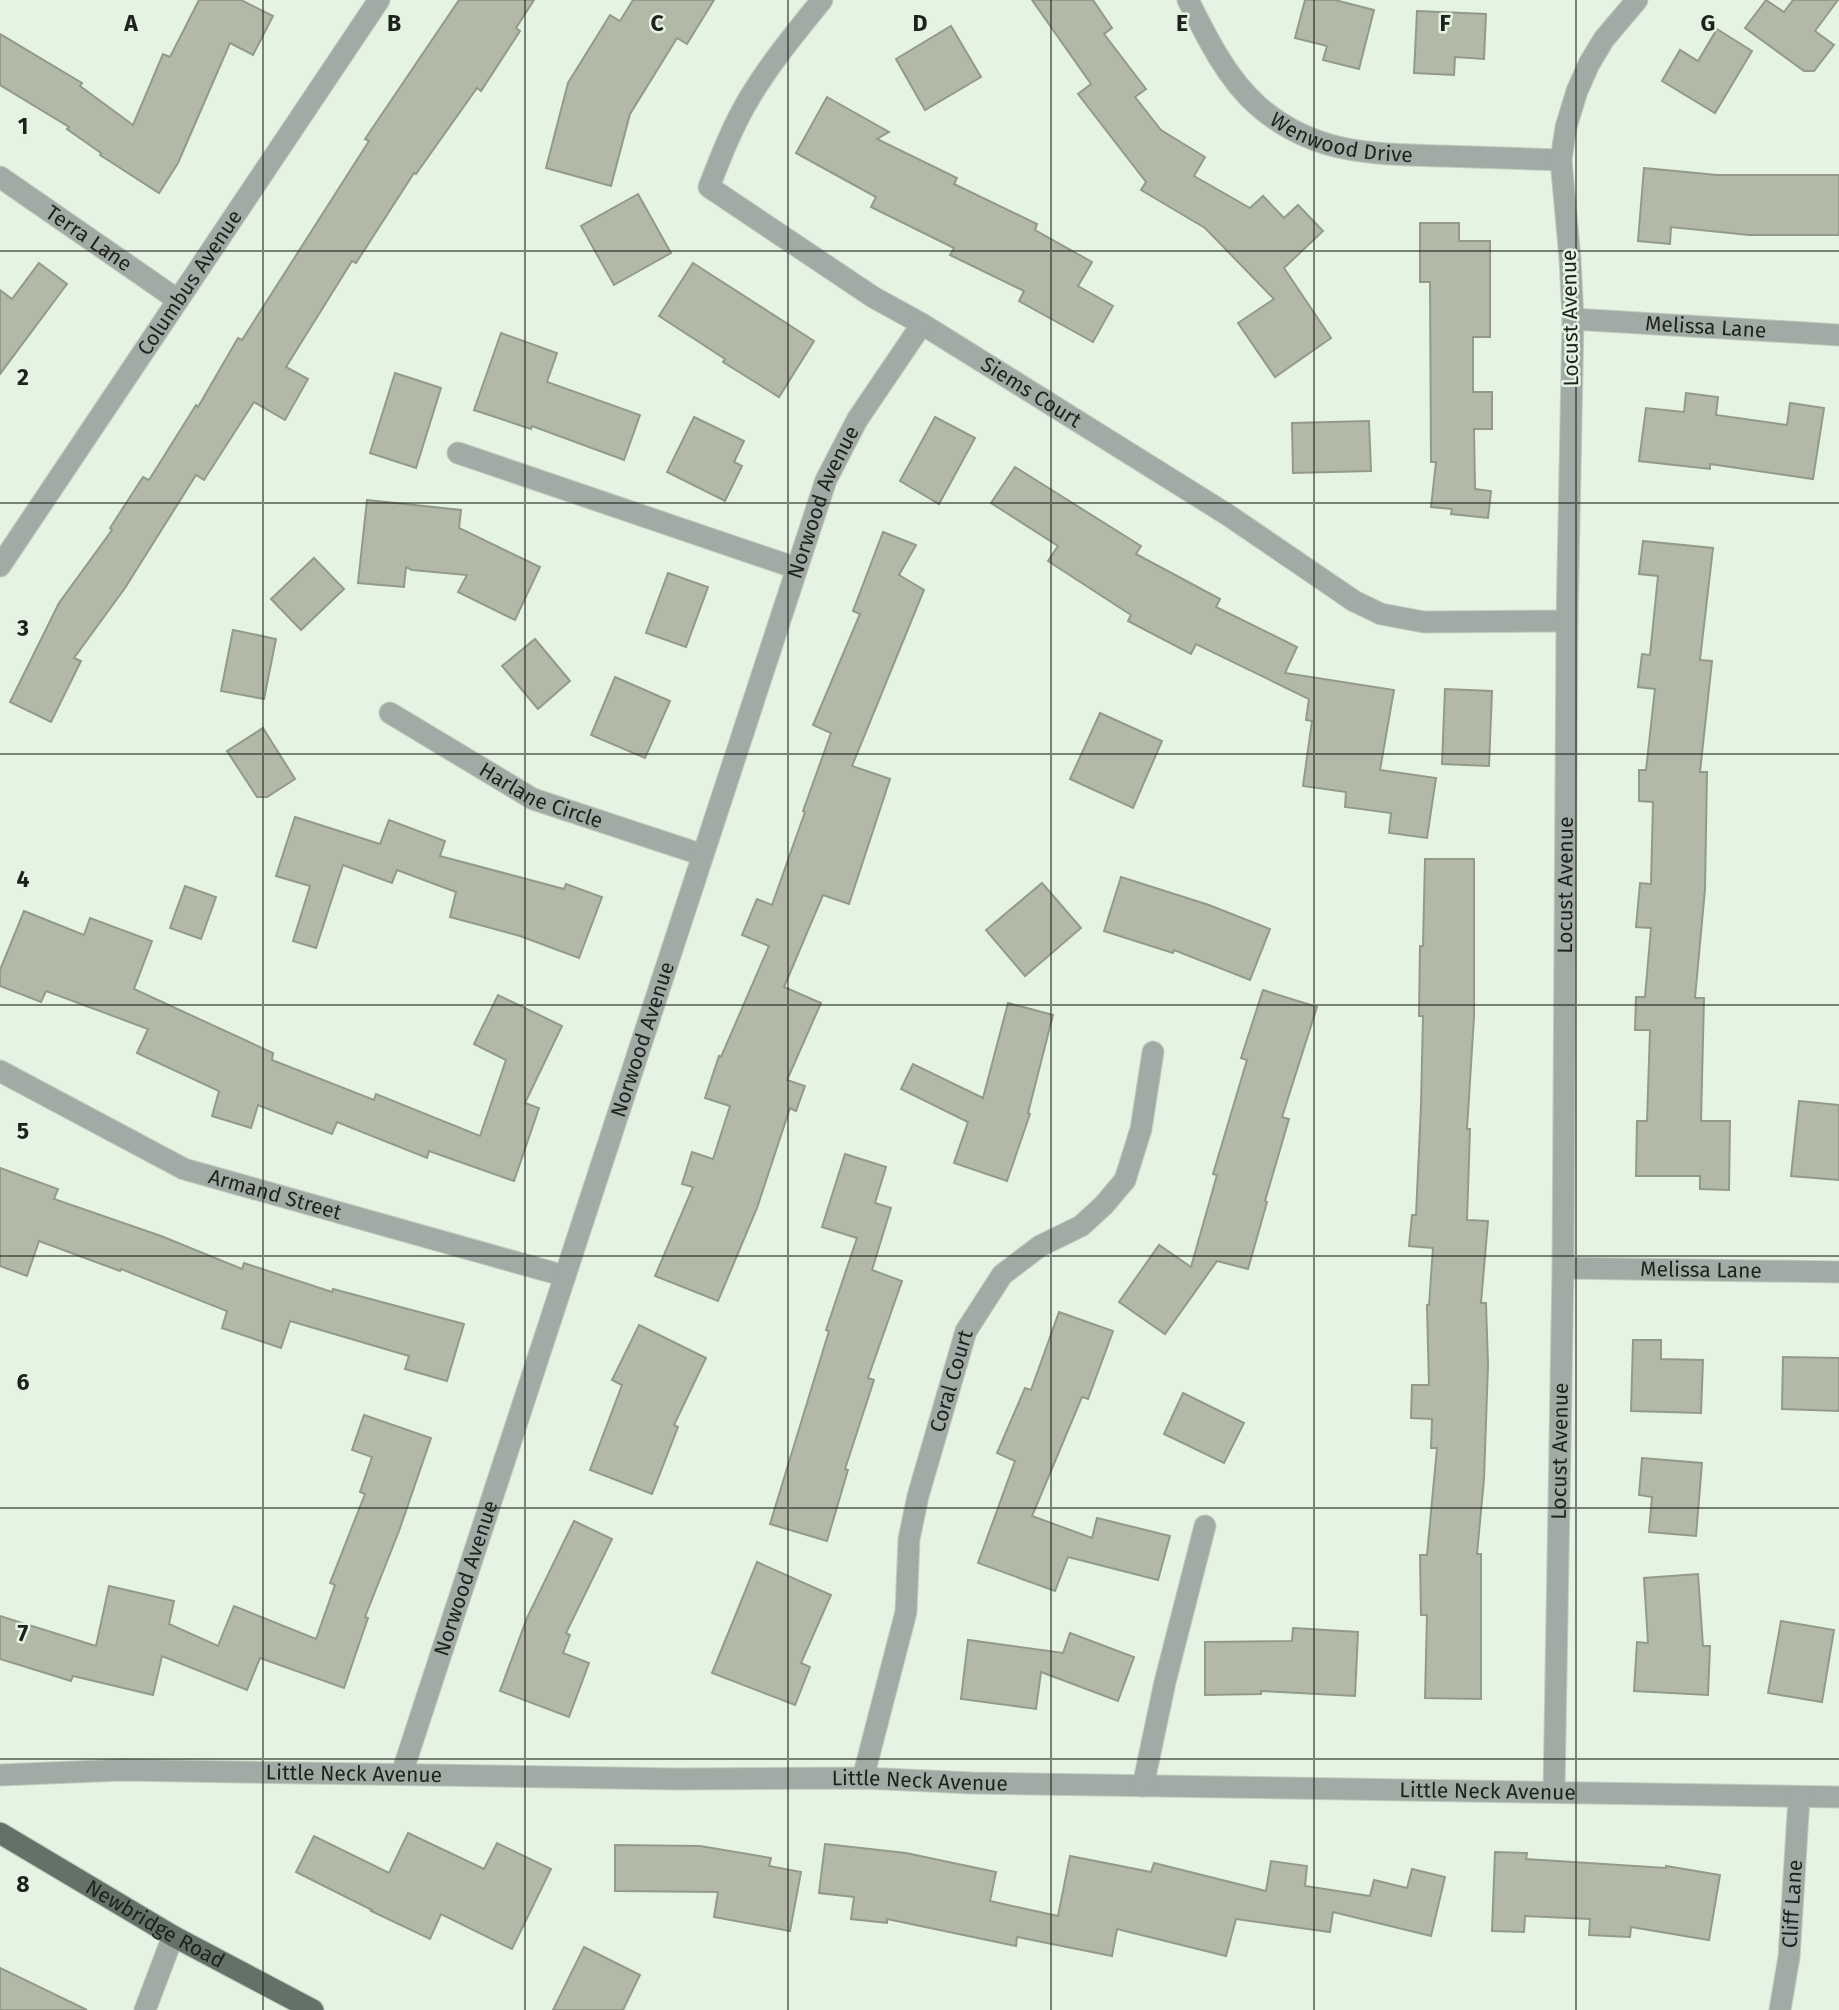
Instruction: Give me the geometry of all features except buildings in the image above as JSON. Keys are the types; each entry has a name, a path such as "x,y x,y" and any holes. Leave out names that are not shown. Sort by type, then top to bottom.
{"main road":[{"name":"Newbridge Road","path":"0,1833 173,1936 313,2010"}],"street":[{"name":"Columbus Avenue","path":"0,566 379,0"},
{"name":"Siems Court","path":"822,0 792,36 751,96 729,136 709,187 873,297 922,324 1228,515 1354,601 1381,614 1424,622 1567,621"},
{"name":"Wenwood Drive","path":"1188,0 1217,57 1256,105 1282,125 1320,143 1369,154 1561,160"},
{"name":"Locust Avenue","path":"1555,1791 1563,1268 1567,621 1573,318 1561,160 1577,91 1589,64 1604,39 1637,0"},
{"name":"Terra Lane","path":"0,177 178,300"},
{"name":"Melissa Lane","path":"1573,318 1839,335"},
{"name":"Norwood Avenue","path":"401,1773 825,480 857,420 922,324"},
{"path":"458,453 796,568"},
{"name":"Harlane Circle","path":"390,713 533,799 703,855"},
{"name":"Coral Court","path":"863,1778 906,1612 909,1539 918,1496 966,1331 1002,1275 1040,1246 1081,1226 1104,1205 1125,1180 1141,1129 1153,1052"},
{"name":"Armand Street","path":"0,1070 184,1169 565,1276"},
{"name":"Melissa Lane","path":"1563,1268 1839,1272"},
{"path":"1143,1786 1165,1682 1205,1526"},
{"name":"Little Neck Avenue","path":"0,1775 122,1770 677,1779 863,1778 972,1783 1839,1797"},
{"name":"Cliff Lane","path":"1780,2010 1789,1957 1799,1798"},
{"path":"145,2010 173,1936"}]}
